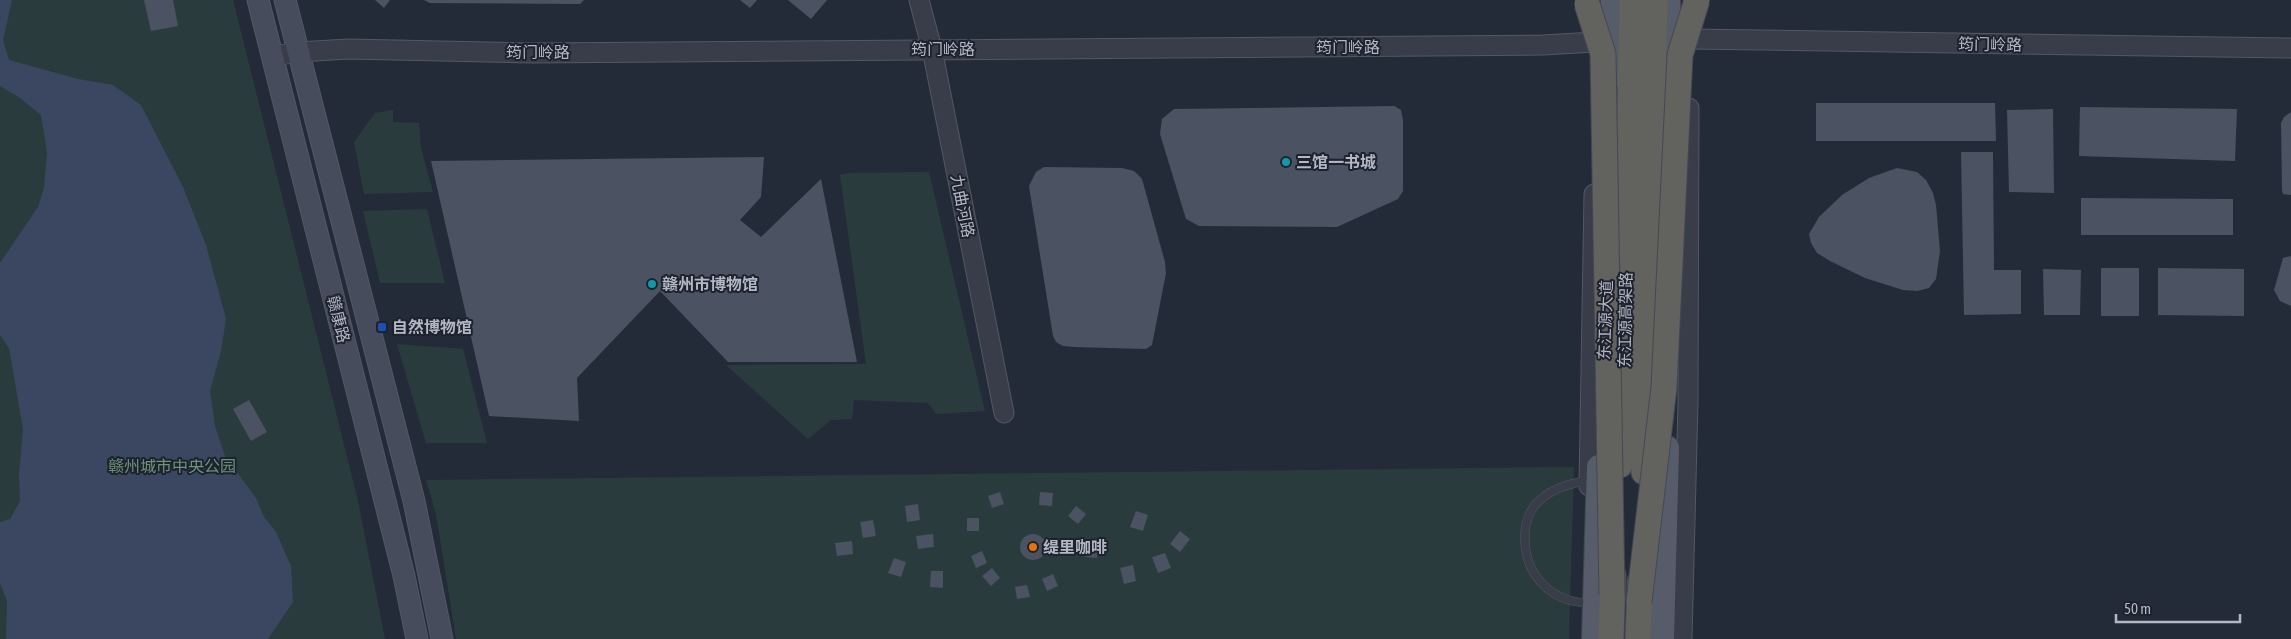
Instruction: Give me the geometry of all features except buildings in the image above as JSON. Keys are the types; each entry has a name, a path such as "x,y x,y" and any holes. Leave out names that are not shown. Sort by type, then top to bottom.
{"highway":[{"name":"东江源高架路","path":"1611,639 1624,392 1632,0"},
{"name":"东江源高架路","path":"1638,639 1647,390 1655,0"},
{"path":"1639,602 1664,388 1689,0"},
{"path":"1685,47 1697,0"},
{"path":"1588,1 1603,54 1612,595"}],"main road":[{"name":"赣康路","path":"258,0 274,56 404,576 417,639"},
{"name":"赣康路","path":"285,0 414,501 442,639"},
{"name":"东江源大道","path":"1594,639 1606,265 1604,42 1613,0"},
{"path":"1662,639 1672,200 1668,0"}],"street":[{"name":"九曲河路","path":"919,0 932,49 1004,413"},
{"path":"1586,639 1589,480 1604,42 1588,1"},
{"name":"筠门岭路","path":"274,56 299,52 348,50 532,53 1543,46 1604,42"},
{"name":"筠门岭路","path":"1685,47 2291,48"},
{"path":"1682,639 1688,402 1685,47"}],"lane":[{"path":"1587,603 1576,603 1543,585 1532,573 1524,552 1525,522 1538,501 1562,485 1589,480"}],"green space":[{"name":"赣州城市中央公园","path":"0,0 233,0 358,501 385,639 0,639"},
{"path":"393,110 393,122 419,123 421,148 433,192 364,194 354,142 375,113"},
{"path":"929,172 985,411 936,414 928,403 854,400 852,419 831,420 808,439 726,365 866,364 840,175 849,173"},
{"path":"427,209 445,283 380,283 363,211"},
{"path":"397,344 463,349 487,443 426,443"},
{"path":"1574,467 1569,639 456,639 436,514 426,480"}],"water":[{"path":"0,0 12,0 3,40 9,60 78,79 113,85 141,105 183,187 206,245 226,319 221,351 210,391 215,426 225,456 256,498 264,517 276,532 291,566 293,602 268,639 6,639 7,601 0,583 0,522 10,519 20,501 19,475 23,429 9,348 0,335 0,263 38,207 44,188 47,153 41,115 20,98 0,86"}],"place":[{"name":"三馆一书城","path":"1286,162"},
{"name":"赣州市博物馆","path":"652,284"},
{"name":"自然博物馆","path":"382,327"},
{"name":"缇里咖啡","path":"1033,547"}]}
